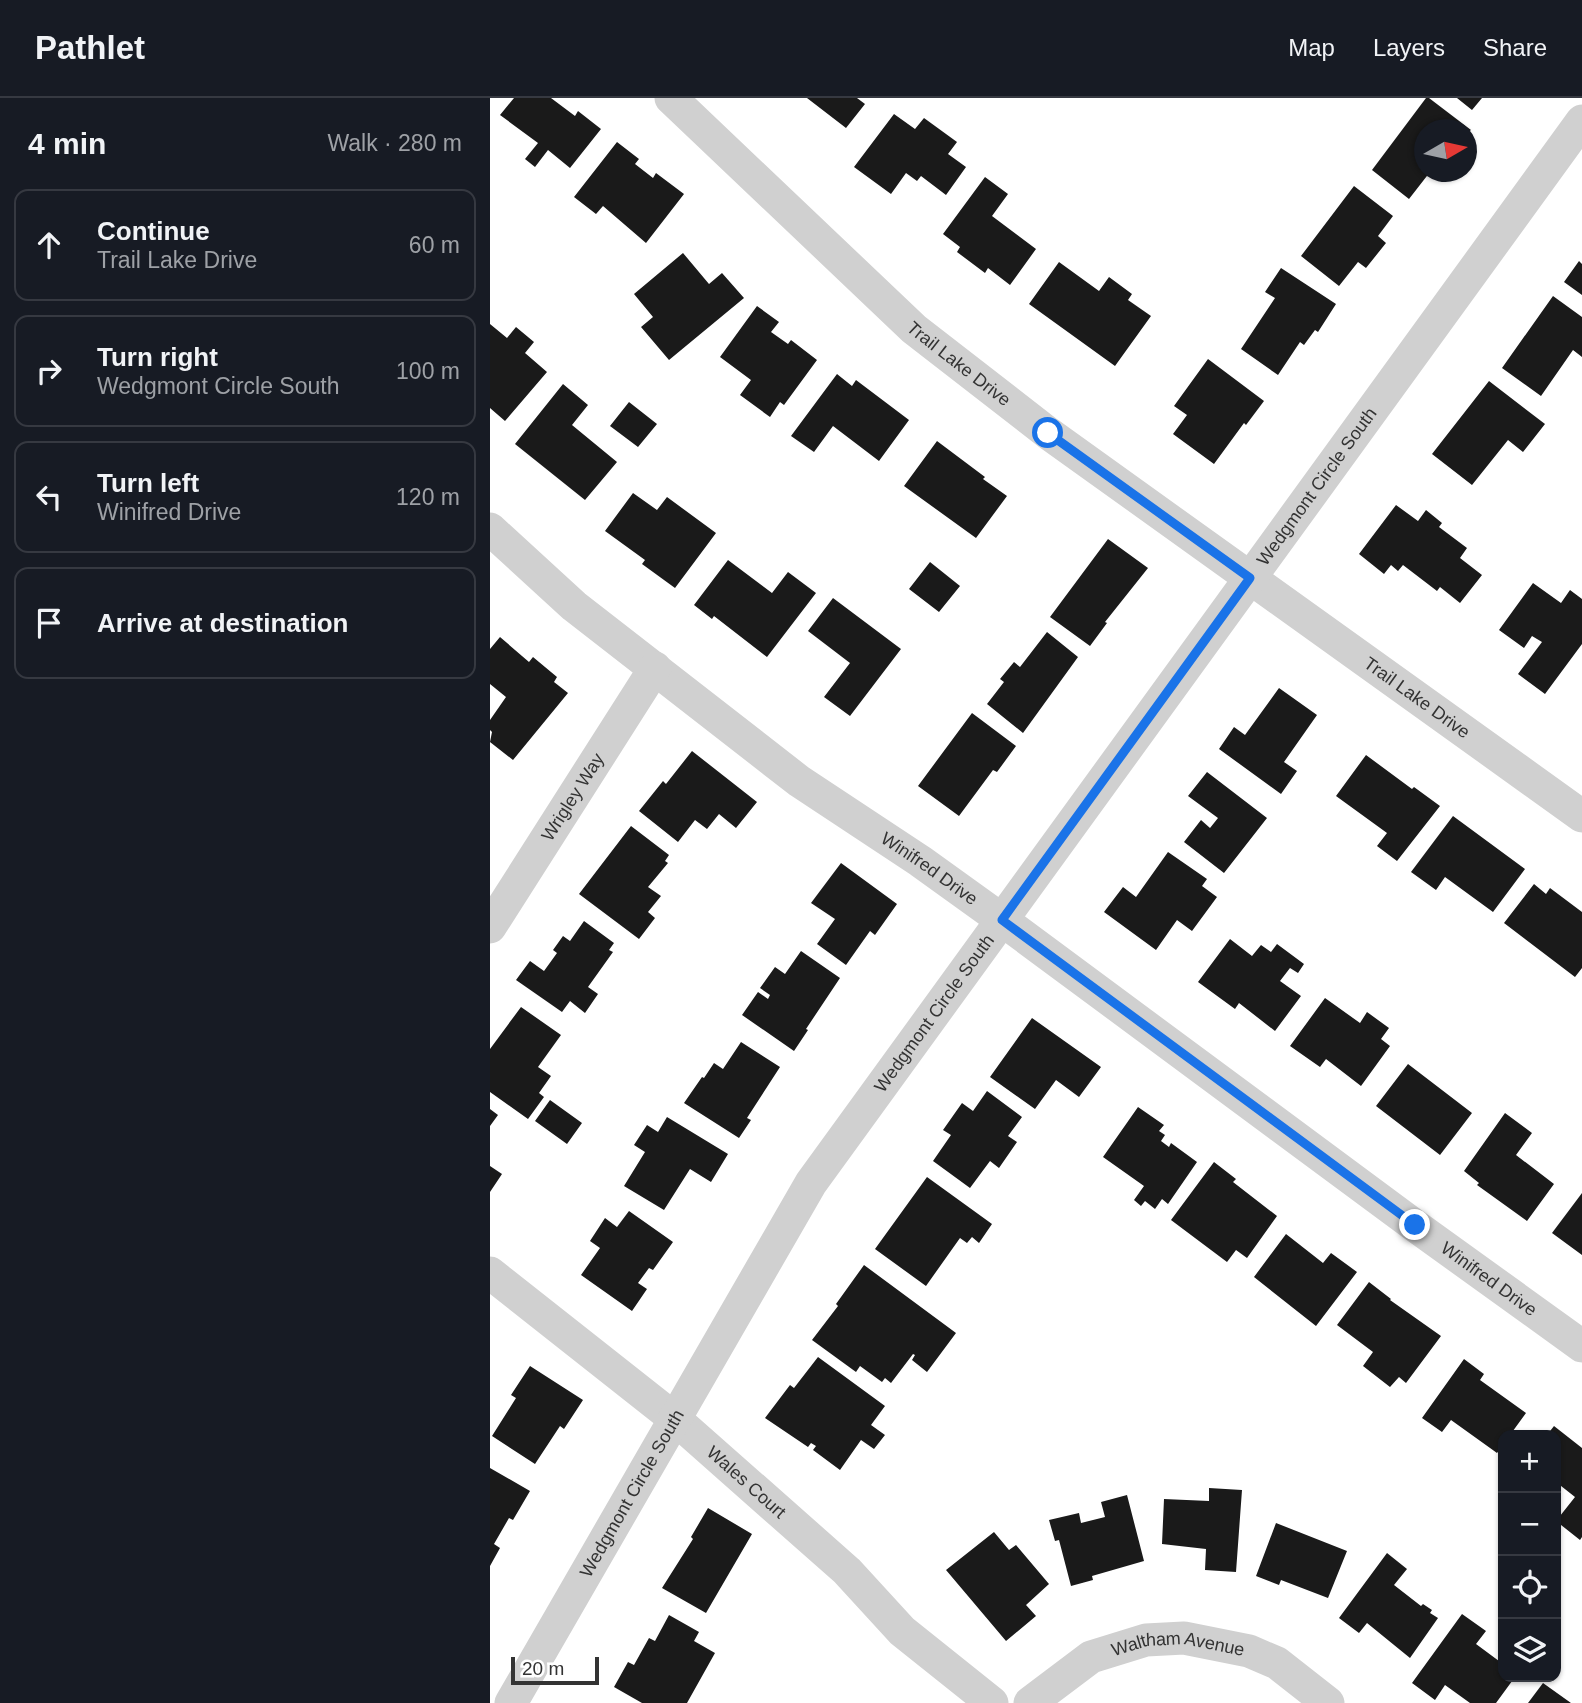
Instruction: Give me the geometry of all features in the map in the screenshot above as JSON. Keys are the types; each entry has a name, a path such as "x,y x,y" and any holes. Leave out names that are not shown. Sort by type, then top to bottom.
{"street":[{"name":"Trail Lake Drive","path":"671,98 914,329 1048,433 1582,816"},
{"name":"Wedgmont Circle South","path":"511,1703 811,1183 1582,121"},
{"name":"Winifred Drive","path":"490,529 574,606 799,781 920,861 1002,920 1582,1346"},
{"name":"Wrigley Way","path":"490,927 655,668"},
{"name":"Wales Court","path":"490,1273 675,1419 848,1571 902,1631 992,1703"},
{"name":"Waltham Avenue","path":"1030,1703 1091,1657 1146,1640 1184,1638 1249,1651 1277,1664 1328,1703"}],"building":[{"path":"514,98 551,98 575,116 578,111 601,129 570,168 548,150 535,167 525,159 538,143 500,115"},
{"path":"807,98 857,98 865,104 846,128"},
{"path":"1426,98 1457,119 1414,119 1414,182 1422,182 1409,199 1372,170"},
{"path":"1457,98 1482,98 1472,110"},
{"path":"894,114 915,129 924,118 957,142 948,154 966,167 946,195 921,176 917,181 906,173 891,194 854,167"},
{"path":"617,142 639,159 635,164 653,178 656,173 684,194 646,243 603,206 596,214 574,197"},
{"path":"985,177 1008,194 992,216 1036,249 1010,285 988,268 985,273 957,252 960,247 943,234"},
{"path":"1354,186 1393,216 1378,236 1386,243 1366,268 1358,262 1339,286 1301,256"},
{"path":"683,253 709,284 722,273 744,298 669,360 641,327 653,317 634,294"},
{"path":"1579,261 1582,264 1582,295 1564,282"},
{"path":"1059,262 1099,291 1109,277 1132,294 1128,300 1151,316 1115,366 1029,304"},
{"path":"1281,268 1336,304 1318,332 1315,330 1304,345 1300,342 1278,375 1241,349 1275,298 1265,292"},
{"path":"1553,296 1582,317 1582,357 1573,350 1541,396 1502,368"},
{"path":"757,306 779,322 771,332 788,344 791,340 817,360 784,405 780,402 770,417 740,395 751,380 720,357"},
{"path":"490,324 507,338 516,327 534,342 525,353 547,372 505,421 490,408"},
{"path":"1208,359 1264,401 1214,464 1173,434 1187,415 1174,406"},
{"path":"837,374 852,386 856,380 909,420 879,461 833,426 814,452 791,436"},
{"path":"1489,381 1545,424 1523,452 1508,440 1472,485 1432,454"},
{"path":"563,384 588,405 572,425 617,462 585,500 515,444"},
{"path":"629,402 657,424 638,447 610,426"},
{"path":"937,441 1007,496 976,538 904,486"},
{"path":"633,493 657,510 667,497 716,533 675,588 642,564 645,560 605,531"},
{"path":"1396,505 1418,521 1426,510 1442,523 1439,527 1467,548 1460,558 1482,575 1460,603 1440,587 1437,591 1403,565 1398,571 1391,565 1384,574 1359,554"},
{"path":"1108,539 1148,568 1105,622 1107,623 1090,646 1050,617"},
{"path":"728,560 772,593 788,572 816,593 767,657 714,616 712,619 694,605"},
{"path":"930,562 960,586 939,612 909,589"},
{"path":"1533,583 1561,603 1570,590 1582,599 1582,644 1545,694 1518,674 1542,642 1532,636 1524,648 1499,630"},
{"path":"833,598 901,649 850,716 824,697 850,663 808,631"},
{"path":"1047,632 1078,657 1023,733 987,704 1004,682 1000,679 1014,662 1020,667"},
{"path":"500,637 529,662 533,657 557,677 554,682 568,693 513,760 490,742 490,720 506,697 490,684 490,649"},
{"path":"1279,688 1317,715 1284,762 1297,771 1281,794 1219,749 1234,727 1245,735"},
{"path":"972,713 1016,746 997,772 993,770 959,816 918,786"},
{"path":"692,751 757,802 736,828 719,814 707,829 695,820 678,842 639,811 663,781 666,784"},
{"path":"1366,755 1440,806 1397,861 1377,846 1387,833 1336,796"},
{"path":"1207,772 1267,818 1224,873 1184,842 1201,820 1210,828 1218,818 1188,796"},
{"path":"1453,816 1525,869 1493,912 1445,877 1436,890 1411,872"},
{"path":"631,826 669,855 665,861 668,863 648,887 661,896 648,912 655,918 639,939 579,894"},
{"path":"1168,852 1207,879 1202,886 1217,897 1192,931 1177,920 1156,950 1104,912 1123,887 1136,897"},
{"path":"841,863 897,904 875,935 870,931 846,965 817,944 835,919 811,903"},
{"path":"1534,884 1546,894 1550,888 1582,912 1582,968 1575,977 1504,923"},
{"path":"584,921 614,943 609,950 613,952 588,987 598,994 585,1013 570,1001 562,1012 516,980 530,961 544,971 557,953 553,950 563,936 570,941"},
{"path":"1230,939 1252,956 1261,945 1271,952 1277,944 1304,964 1298,973 1290,968 1280,981 1301,996 1275,1031 1239,1003 1235,1009 1198,982"},
{"path":"801,951 840,978 794,1051 742,1015 758,992 768,999 770,995 760,988 775,967 785,974"},
{"path":"1325,998 1360,1023 1367,1012 1389,1028 1381,1039 1390,1046 1361,1086 1326,1059 1320,1067 1290,1046"},
{"path":"521,1007 561,1035 538,1067 551,1076 539,1093 544,1097 528,1119 490,1092 490,1049"},
{"path":"1032,1018 1101,1067 1079,1097 1056,1080 1035,1109 990,1077"},
{"path":"741,1042 780,1067 747,1118 751,1120 739,1138 684,1103 714,1063 723,1069"},
{"path":"1408,1064 1472,1113 1440,1155 1376,1106"},
{"path":"987,1091 1022,1117 1008,1136 1017,1142 999,1168 990,1161 970,1188 933,1161 951,1135 943,1130 962,1103 973,1111"},
{"path":"550,1100 582,1123 567,1144 535,1121"},
{"path":"1138,1107 1164,1125 1159,1131 1165,1135 1161,1141 1169,1147 1171,1143 1197,1162 1168,1204 1162,1199 1155,1209 1145,1201 1141,1206 1134,1200 1144,1186 1103,1157"},
{"path":"490,1109 498,1115 490,1126"},
{"path":"1505,1113 1532,1133 1516,1155 1554,1184 1527,1221 1477,1185 1479,1183 1464,1171"},
{"path":"667,1117 728,1154 711,1182 690,1169 664,1210 624,1186 645,1152 634,1145 647,1125 658,1132"},
{"path":"1214,1162 1236,1179 1233,1182 1277,1216 1247,1258 1236,1250 1227,1262 1171,1220"},
{"path":"490,1166 502,1174 490,1192"},
{"path":"927,1177 992,1224 979,1243 972,1237 967,1243 960,1238 926,1286 875,1249"},
{"path":"1582,1193 1582,1255 1552,1233"},
{"path":"629,1211 673,1242 653,1270 649,1268 638,1283 647,1289 632,1311 581,1275 600,1248 590,1241 605,1218 617,1227"},
{"path":"1286,1234 1323,1263 1331,1253 1357,1272 1316,1326 1254,1277"},
{"path":"864,1265 956,1333 927,1372 912,1360 915,1355 913,1354 891,1383 885,1378 882,1382 860,1366 856,1372 812,1340"},
{"path":"1369,1282 1441,1336 1406,1383 1399,1377 1390,1387 1363,1366 1373,1352 1337,1325"},
{"path":"818,1357 885,1406 871,1425 885,1435 874,1449 861,1440 840,1470 813,1450 816,1446 811,1443 808,1447 765,1418 790,1385 794,1388"},
{"path":"1464,1359 1484,1374 1480,1380 1526,1413 1514,1430 1498,1430 1497,1453 1451,1420 1442,1432 1422,1418"},
{"path":"530,1366 583,1400 564,1429 560,1426 535,1464 492,1436 516,1398 511,1395"},
{"path":"1561,1432 1582,1448 1580,1540 1561,1525 1561,1515 1575,1497 1561,1486"},
{"path":"490,1468 530,1491 513,1520 509,1518 494,1544 500,1548 490,1566"},
{"path":"1209,1488 1242,1490 1236,1572 1205,1570 1206,1549 1162,1544 1164,1499 1209,1501"},
{"path":"1127,1495 1144,1561 1092,1576 1093,1580 1071,1586 1059,1540 1055,1541 1049,1520 1079,1513 1081,1523 1105,1517 1101,1502"},
{"path":"708,1508 752,1534 706,1613 662,1588 693,1539 691,1537"},
{"path":"1276,1523 1347,1551 1328,1598 1281,1580 1279,1585 1256,1576"},
{"path":"994,1532 1009,1550 1016,1545 1049,1584 1026,1605 1036,1616 1006,1641 946,1570"},
{"path":"1387,1553 1407,1569 1394,1585 1421,1606 1423,1604 1432,1610 1430,1613 1438,1618 1410,1658 1367,1623 1359,1633 1339,1618"},
{"path":"1462,1614 1486,1631 1476,1644 1498,1660 1498,1682 1511,1682 1496,1703 1470,1703 1445,1685 1435,1700 1412,1683"},
{"path":"669,1615 699,1632 694,1641 715,1653 687,1703 642,1703 614,1687 628,1662 634,1665 649,1638 655,1641"},
{"path":"1543,1683 1571,1703 1528,1703"}],"route":[{"path":"1048,433 1250,578 1002,920 1415,1225"}]}
